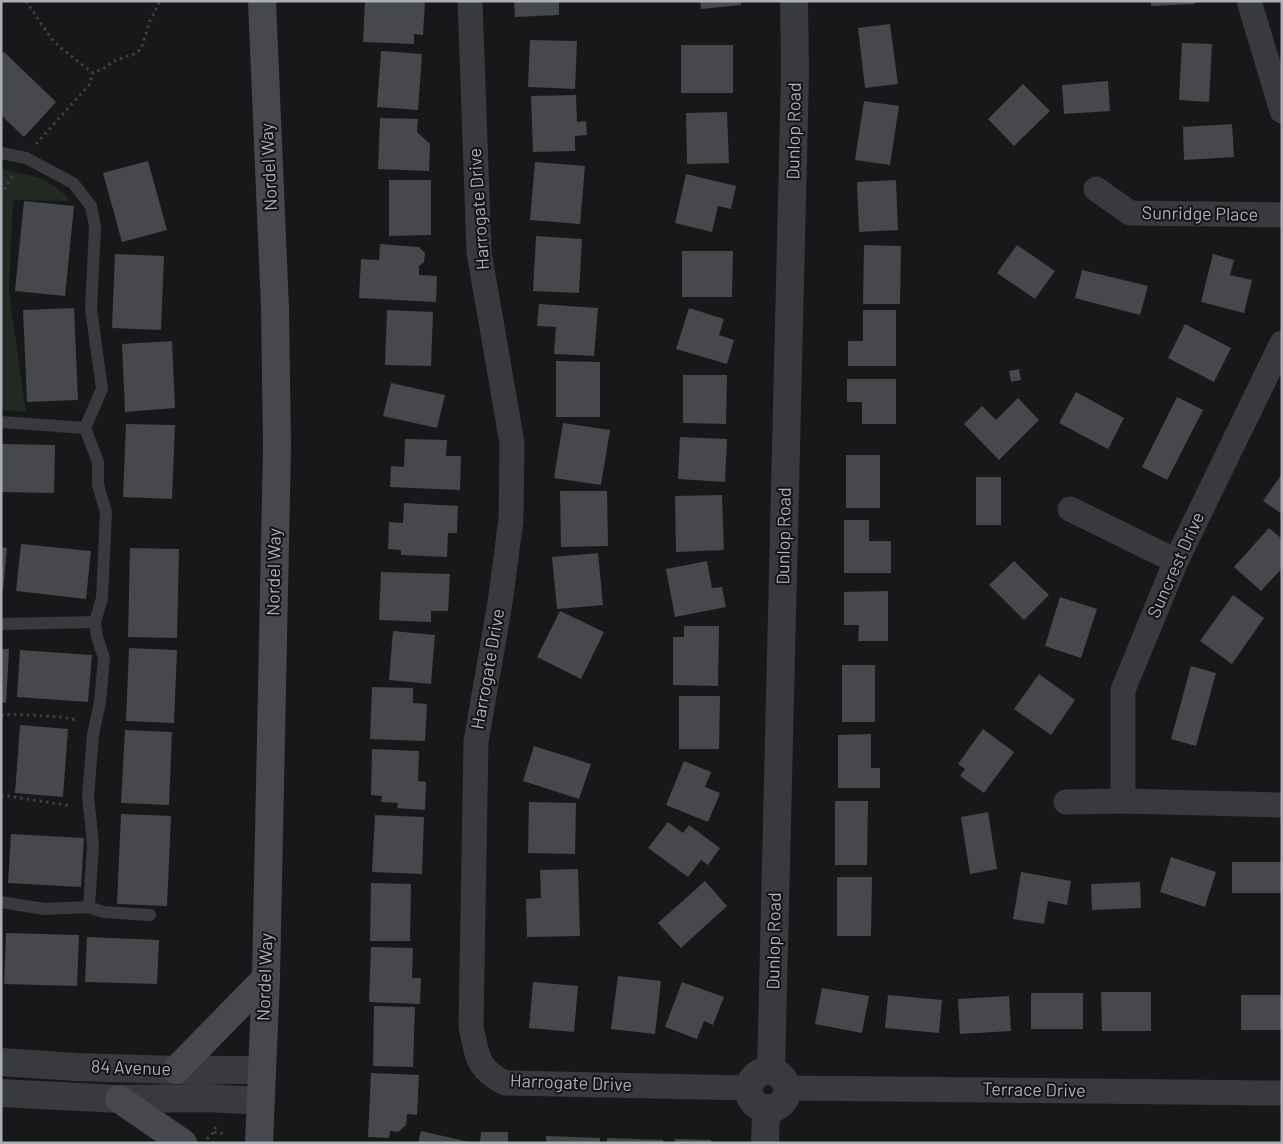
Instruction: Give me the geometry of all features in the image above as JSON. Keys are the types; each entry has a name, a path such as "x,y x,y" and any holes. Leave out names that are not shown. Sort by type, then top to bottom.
{"main road":[{"name":"Nordel Way","path":"259,1143 266,978 277,447 275,308 262,1"},
{"path":"176,1070 266,978"},
{"path":"120,1099 184,1143"}],"street":[{"name":"Harrogate Drive","path":"470,1 478,252 512,443 511,519 500,603 476,742 471,1027 478,1059 489,1075 505,1083 749,1088"},
{"name":"Dunlop Road","path":"778,1080 795,74 794,1"},
{"path":"1249,1 1282,111"},
{"name":"Sunridge Place","path":"1096,189 1130,213 1282,215"},
{"name":"Suncrest Drive","path":"1123,800 1123,690 1176,561 1282,343"},
{"path":"1070,509 1176,561"},
{"path":"1066,802 1123,800 1282,804"},
{"name":"84 Avenue","path":"1,1062 176,1070 261,1070"},
{"path":"759,1073 778,1080 786,1095 778,1105 766,1108 755,1104 749,1094 749,1088 754,1077 759,1073"},
{"name":"Terrace Drive","path":"778,1080 1282,1093"},
{"name":"84 Avenue","path":"1,1093 120,1099 207,1098 260,1101"},
{"path":"765,1143 766,1108"}],"lane":[{"path":"1,153 26,158 74,183 91,206 95,227 91,310 102,389 86,428 98,462 98,485 106,512 102,598 95,622 97,637 104,658 100,702 93,735 88,796 93,844 89,907"},
{"path":"1,422 86,428"},
{"path":"1,624 95,622"},
{"path":"1,902 44,909 89,907 103,912 150,915"}],"path":[{"path":"26,1 51,38 93,73"},
{"path":"1,195 9,180 39,140 89,85 93,73 141,49 150,21 160,1"},
{"path":"1,716 11,714 61,717 77,720"},
{"path":"1,794 77,807"},
{"path":"203,1143 214,1132 217,1121"},
{"path":"214,1132 226,1134"}],"shaded area":[{"path":"2,169 41,178 59,189 70,201 13,200 9,292 26,412 1,410"}],"building":[{"path":"365,1 425,1 423,35 414,34 414,44 363,42"},
{"path":"514,1 559,1 559,15 515,17"},
{"path":"700,1 741,1 741,5 701,9"},
{"path":"1151,1 1195,1 1195,4 1151,6"},
{"path":"890,24 898,84 865,88 858,28"},
{"path":"530,40 577,41 575,89 528,87"},
{"path":"1182,43 1212,44 1209,102 1179,100"},
{"path":"681,45 733,45 733,93 681,93"},
{"path":"381,51 422,54 418,110 377,107"},
{"path":"4,52 56,102 24,137 1,115 1,55"},
{"path":"1108,81 1110,111 1064,114 1062,85"},
{"path":"1023,84 1050,111 1014,146 988,119"},
{"path":"576,95 577,122 586,121 587,135 575,136 575,151 533,152 531,96"},
{"path":"864,101 899,106 890,165 855,160"},
{"path":"727,112 729,163 687,164 686,113"},
{"path":"380,118 418,119 417,132 430,144 429,171 378,169"},
{"path":"1232,124 1234,157 1184,160 1183,127"},
{"path":"148,161 167,230 122,242 103,173"},
{"path":"535,162 585,166 580,224 530,220"},
{"path":"686,174 736,186 731,209 718,206 712,232 675,223"},
{"path":"389,180 431,180 431,235 389,236"},
{"path":"896,180 898,230 859,232 857,182"},
{"path":"24,201 74,206 65,296 15,291"},
{"path":"536,236 582,239 579,293 533,291"},
{"path":"380,244 419,247 425,253 424,262 419,266 419,275 437,276 436,302 359,298 361,259 379,260"},
{"path":"864,245 901,246 900,304 863,304"},
{"path":"1017,245 1055,271 1035,299 997,273"},
{"path":"682,251 733,251 732,297 682,297"},
{"path":"115,254 164,256 161,330 112,328"},
{"path":"1213,254 1234,260 1230,275 1252,280 1244,313 1201,302"},
{"path":"1082,270 1148,286 1140,315 1075,298"},
{"path":"539,304 598,308 594,356 554,354 556,327 537,326"},
{"path":"74,308 78,400 27,402 23,310"},
{"path":"689,308 724,319 719,335 734,340 727,364 676,349"},
{"path":"387,310 433,312 431,366 385,365"},
{"path":"863,310 896,310 896,366 848,366 848,341 863,341"},
{"path":"1185,324 1231,348 1214,382 1168,358"},
{"path":"172,341 175,408 125,412 122,344"},
{"path":"556,361 600,362 600,417 556,417"},
{"path":"1019,369 1021,380 1011,382 1009,371"},
{"path":"683,375 727,375 726,424 683,423"},
{"path":"847,379 896,379 896,424 862,424 862,402 847,402"},
{"path":"391,383 445,395 437,428 383,416"},
{"path":"1076,392 1124,418 1108,449 1059,423"},
{"path":"1177,397 1203,410 1167,480 1142,467"},
{"path":"1018,398 1039,420 999,460 964,424 982,406 996,420"},
{"path":"563,423 610,430 601,485 554,478"},
{"path":"126,424 175,425 172,499 123,497"},
{"path":"680,437 727,439 725,482 678,479"},
{"path":"405,439 447,440 446,456 461,456 460,490 390,487 391,466 404,467"},
{"path":"1,444 55,445 54,493 1,492"},
{"path":"846,455 880,455 880,508 846,508"},
{"path":"1282,474 1282,514 1263,501"},
{"path":"976,477 1001,477 1001,525 976,525"},
{"path":"560,491 607,491 608,546 561,547"},
{"path":"722,495 724,550 676,552 675,496"},
{"path":"404,503 458,506 457,533 448,533 447,557 401,555 401,550 388,549 389,522 403,523"},
{"path":"844,520 869,520 869,541 891,541 891,573 844,573"},
{"path":"1269,528 1282,539 1282,568 1261,591 1234,567"},
{"path":"21,544 91,551 86,599 16,591"},
{"path":"1,547 7,548 3,591 1,591"},
{"path":"130,548 179,549 177,638 128,637"},
{"path":"598,553 603,605 557,609 552,557"},
{"path":"707,561 712,588 722,587 726,607 675,617 666,569"},
{"path":"1014,561 1049,595 1024,620 989,585"},
{"path":"381,572 450,574 448,611 431,611 431,622 379,620"},
{"path":"888,591 888,641 858,641 859,625 844,625 844,592"},
{"path":"1233,595 1264,618 1232,664 1200,641"},
{"path":"1060,597 1097,609 1081,658 1045,646"},
{"path":"560,611 604,632 581,679 537,657"},
{"path":"684,626 719,626 718,686 673,685 673,637 684,637"},
{"path":"393,631 435,635 431,684 389,680"},
{"path":"129,648 177,650 174,723 126,721"},
{"path":"1,649 9,649 6,703 1,702"},
{"path":"20,650 92,655 88,702 17,697"},
{"path":"842,665 875,665 875,722 842,722"},
{"path":"1191,666 1216,673 1196,746 1171,739"},
{"path":"1039,674 1075,700 1051,735 1014,709"},
{"path":"372,687 413,688 413,703 427,704 425,741 370,739"},
{"path":"679,696 720,696 719,749 679,749"},
{"path":"20,725 68,729 63,797 15,793"},
{"path":"983,729 1014,752 984,793 960,776 965,769 958,764"},
{"path":"125,730 172,732 169,805 121,803"},
{"path":"871,734 871,768 880,768 880,788 838,788 838,735"},
{"path":"534,746 591,764 579,799 523,781"},
{"path":"372,749 419,751 418,781 426,782 425,810 397,808 398,803 381,802 382,796 371,795"},
{"path":"684,761 711,772 705,787 720,793 708,822 666,805"},
{"path":"835,801 868,801 867,865 835,865"},
{"path":"529,802 576,803 575,854 528,853"},
{"path":"988,812 997,869 970,874 961,817"},
{"path":"121,814 171,816 167,906 117,904"},
{"path":"375,815 424,817 422,874 372,872"},
{"path":"668,822 683,833 689,825 720,848 708,865 701,860 688,877 648,848"},
{"path":"11,834 84,838 81,887 8,883"},
{"path":"1171,857 1216,872 1205,907 1160,892"},
{"path":"1232,862 1282,862 1282,893 1232,893"},
{"path":"578,869 580,936 527,937 526,899 541,898 540,870"},
{"path":"1021,872 1071,881 1067,905 1048,901 1044,924 1013,919"},
{"path":"837,877 872,877 871,936 837,936"},
{"path":"705,881 727,906 681,948 658,923"},
{"path":"1140,882 1141,908 1092,910 1091,884"},
{"path":"371,883 411,884 410,941 370,941"},
{"path":"6,933 79,935 77,986 4,984"},
{"path":"87,937 159,940 157,984 85,982"},
{"path":"371,947 413,948 412,978 421,978 420,1004 369,1002"},
{"path":"618,976 661,981 655,1034 611,1029"},
{"path":"533,982 578,986 574,1032 529,1028"},
{"path":"682,982 724,997 713,1025 704,1021 697,1039 665,1027"},
{"path":"822,988 869,996 862,1033 815,1024"},
{"path":"1101,992 1151,992 1151,1031 1102,1031"},
{"path":"1031,993 1083,993 1083,1029 1031,1029"},
{"path":"888,995 942,1000 939,1033 885,1028"},
{"path":"1241,995 1282,995 1282,1030 1241,1030"},
{"path":"1009,996 1011,1031 960,1034 958,999"},
{"path":"374,1006 415,1007 413,1067 373,1066"},
{"path":"371,1073 419,1075 417,1115 407,1114 406,1125 398,1132 390,1131 389,1138 368,1137"},
{"path":"421,1131 469,1142 469,1143 418,1143"},
{"path":"481,1132 508,1132 508,1143 480,1143"},
{"path":"546,1136 600,1138 600,1143 546,1143"},
{"path":"607,1138 663,1140 663,1143 607,1143"},
{"path":"675,1139 711,1140 711,1143 675,1143"}]}
